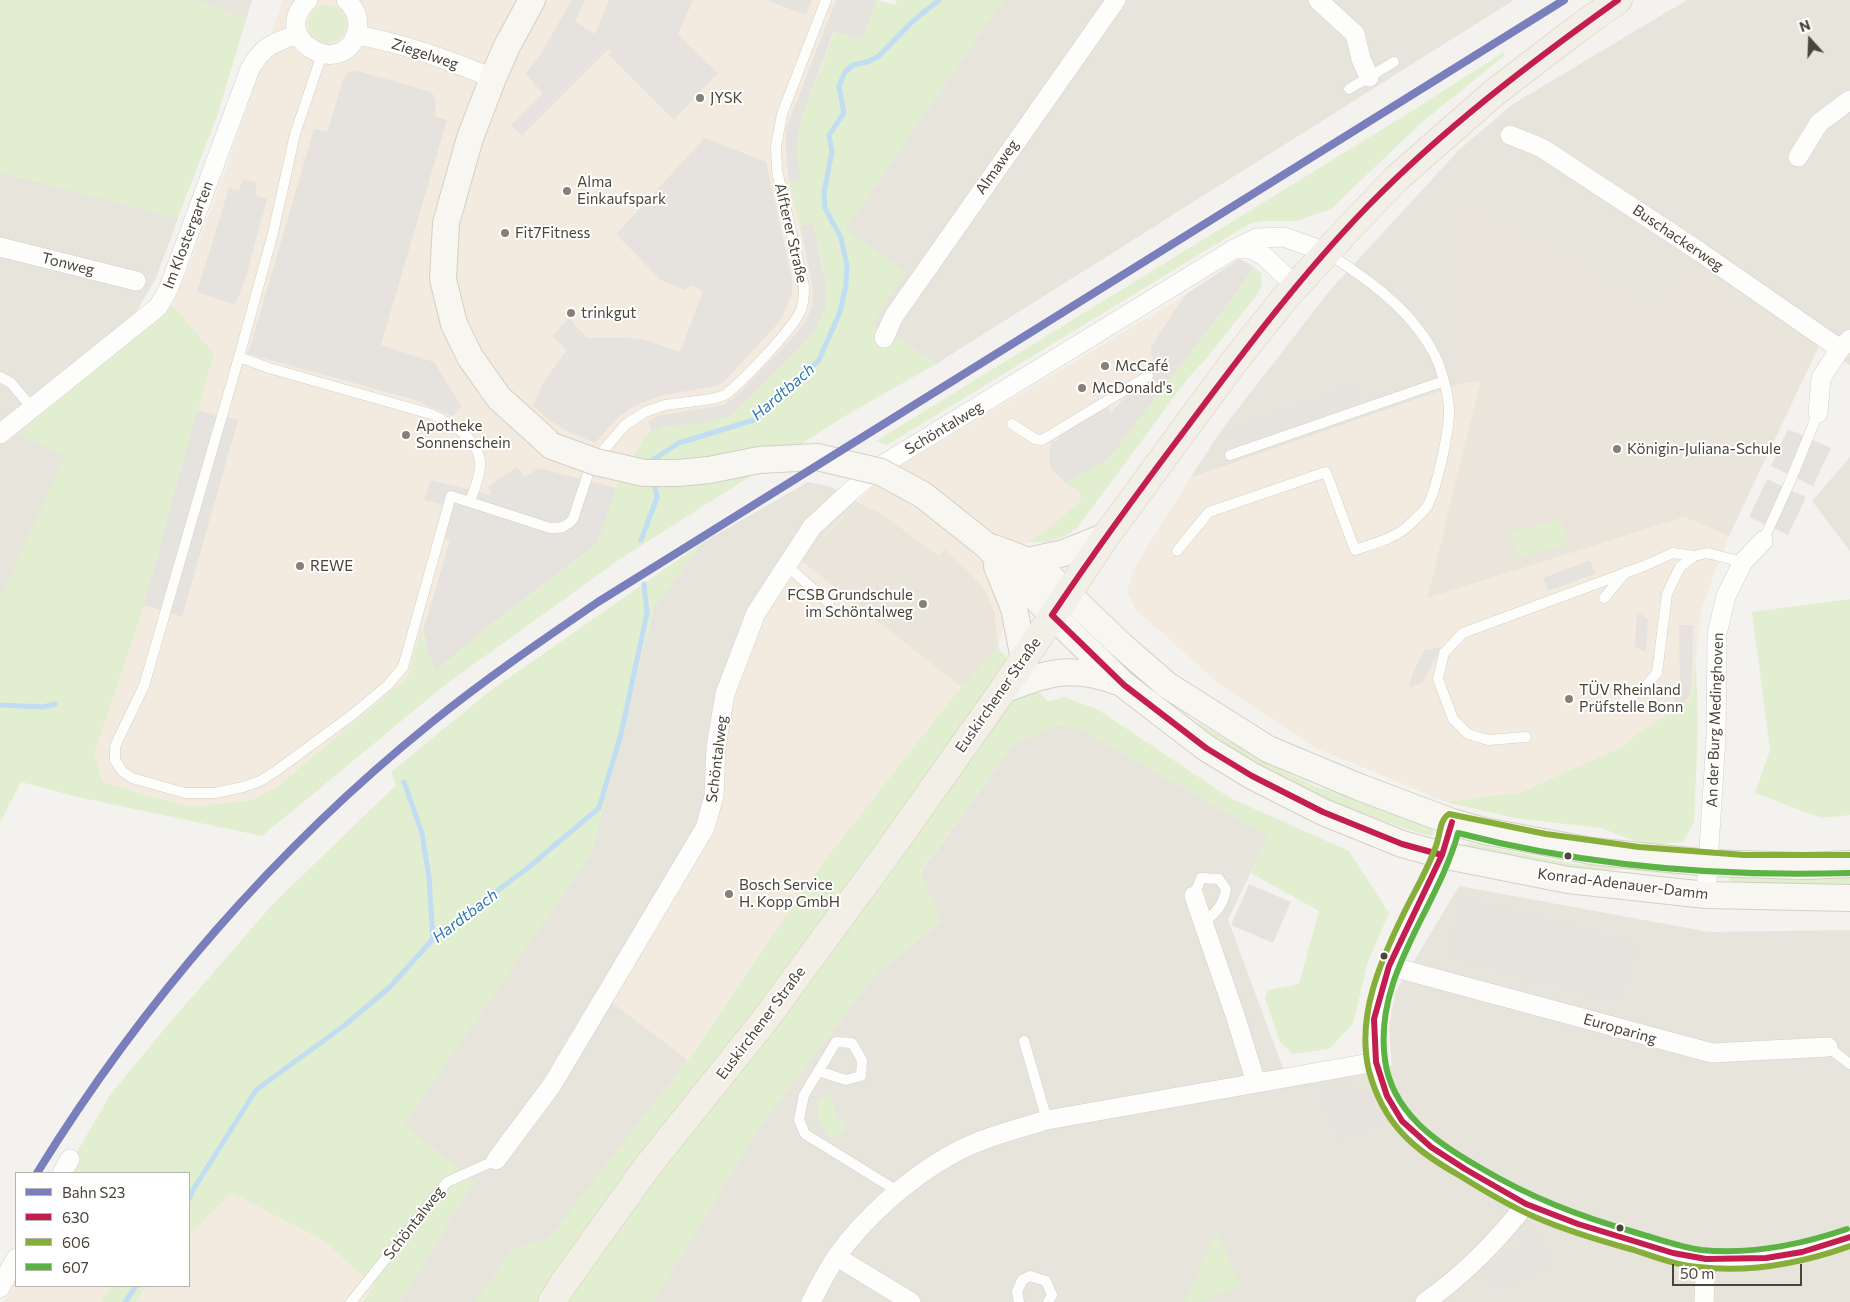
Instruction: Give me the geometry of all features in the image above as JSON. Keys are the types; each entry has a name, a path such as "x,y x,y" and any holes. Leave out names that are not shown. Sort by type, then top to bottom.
{"main road":[{"path":"532,0 507,46 493,78 470,138 446,223 443,279 454,324 470,357 499,398 552,446 596,462 644,473 678,474 759,460 817,458 881,472 923,495 986,545 1029,584 1059,604"},
{"name":"Euskirchener Straße","path":"552,1302 647,1167 764,1021 891,848 1024,659 1106,536 1234,364 1296,286 1397,178 1495,92 1618,0"},
{"path":"1024,659 1029,584 1064,553 1106,536"},
{"path":"986,545 1003,578 1029,584"},
{"name":"Konrad-Adenauer-Damm","path":"1059,604 1124,684 1206,748 1252,776 1323,812 1402,844 1442,855 1568,880 1706,895 1850,898"},
{"name":"Konrad-Adenauer-Damm","path":"1059,604 1121,645 1167,685 1268,749 1359,787 1452,822 1484,831 1592,851 1709,863 1804,866 1850,864"},
{"path":"1002,690 1037,677 1063,671 1092,673 1124,684"}],"street":[{"path":"308,0 302,6 297,17 298,34 305,46 314,52 330,55 349,46 358,28 357,16 346,0"},
{"name":"Almaweg","path":"884,338 894,316 1116,0"},
{"path":"1318,0 1355,34 1361,59 1369,77"},
{"name":"Im Klostergarten","path":"0,434 158,308 168,290 250,68 264,48 298,34"},
{"name":"Ziegelweg","path":"356,34 379,38 435,56 493,78"},
{"path":"1798,157 1819,123 1850,100"},
{"name":"Buschackerweg","path":"1510,135 1542,148 1700,252 1845,344"},
{"name":"Schöntalweg","path":"496,1160 552,1086 704,828 714,796 716,747 726,694 756,613 812,527 853,488 884,464 1234,249 1257,238 1284,236 1326,252"},
{"name":"Tonweg","path":"0,247 136,281"},
{"path":"1234,249 1252,249 1263,256 1296,286"},
{"name":"An der Burg Medinghoven","path":"1818,413 1820,378 1845,344"},
{"name":"An der Burg Medinghoven","path":"1706,895 1716,738 1717,634 1726,596 1743,562 1763,541"},
{"path":"1452,822 1442,855 1389,966 1374,1019 1376,1062 1387,1096 1402,1121 1431,1148 1526,1204 1605,1233 1673,1253 1706,1259 1766,1258 1794,1253 1850,1237"},
{"path":"1194,896 1256,1083"},
{"name":"Europaring","path":"1389,966 1712,1053 1828,1047"},
{"path":"811,1302 837,1257 865,1222 899,1192 948,1157 996,1135 1046,1120 1376,1062"},
{"path":"1425,1302 1484,1254 1503,1234 1526,1204"},
{"path":"837,1257 911,1302"},
{"path":"1704,1302 1706,1259"},
{"path":"0,1288 15,1260"}],"lane":[{"name":"Alfterer Straße","path":"470,501 550,528 567,526 573,519 591,465 617,432 645,412 676,403 719,397 730,390 792,324 801,310 804,287 777,172 776,146 782,114 826,0"},
{"path":"239,357 269,368 431,414 447,422 468,439 480,457 480,467 470,501 451,496 403,667 383,689 276,771 251,784 214,793 185,793 132,778 118,766 114,754 115,747 144,686 273,233 295,134 322,54"},
{"path":"1349,89 1394,62"},
{"path":"1177,551 1209,512 1326,472 1355,550 1385,540 1406,528 1427,505 1441,461 1449,412 1444,381 1433,351 1410,318 1376,288 1326,252"},
{"path":"1012,424 1035,439 1042,440 1148,376"},
{"path":"0,377 11,383 32,408"},
{"path":"1230,455 1444,381"},
{"name":"An der Burg Medinghoven","path":"1763,541 1818,413"},
{"path":"1526,737 1488,740 1468,734 1453,719 1438,679 1444,652 1463,633 1673,553 1694,556 1707,554 1743,562"},
{"path":"1625,700 1644,688 1657,673 1667,594 1680,567 1694,556"},
{"path":"788,566 829,603"},
{"path":"1604,598 1627,572"},
{"path":"1194,896 1201,878 1219,879 1226,889 1225,899 1217,912 1203,924"},
{"path":"1024,1041 1046,1120"},
{"path":"818,1071 846,1080 861,1076 862,1060 852,1043 836,1042 818,1071 804,1095 799,1120 806,1134 899,1192"},
{"name":"Europaring","path":"1828,1047 1850,1064"},
{"name":"Schöntalweg","path":"351,1302 447,1182 496,1160"},
{"path":"1019,1302 1017,1292 1022,1280 1030,1276 1046,1281 1052,1294 1048,1302"}],"shaded area":[{"path":"197,0 252,0 246,20"},
{"path":"283,0 877,0 834,31 801,120 826,305 730,416 665,426 647,433 597,544 425,639 421,629 408,677 277,787 251,800 190,807 102,782 93,753 144,605 214,353 172,305 224,175"},
{"path":"572,0 585,0 575,21 595,34 609,0 693,0 678,35 718,73 674,120 609,55 612,52 609,49 522,136 511,125 543,93 525,73 537,60"},
{"path":"766,0 812,0 806,15"},
{"path":"836,0 877,0 862,40 834,31 801,120 797,139 801,179 789,181 786,129"},
{"path":"1003,0 1514,0 936,364 893,335 882,334 871,323 845,229"},
{"path":"1687,0 1850,0 1850,365 1819,346 1658,305 1482,380 1461,384 1190,478 1223,428 1331,289 1459,150 1513,104"},
{"path":"358,71 431,92 436,103 435,116 447,120 381,345 434,362 462,407 452,416 412,399 248,354 314,129 328,131 343,79 349,72"},
{"path":"705,138 766,162 792,279 792,295 779,322 724,382 716,386 664,395 638,404 617,418 595,443 567,431 548,419 533,406 543,383 567,350 552,336 569,318 587,338 643,339 680,352 703,291 691,285 684,290 661,280 616,234"},
{"path":"0,172 178,218 156,278 109,357 18,434 66,456 0,599"},
{"path":"243,179 257,183 255,195 267,199 245,280 235,305 197,292 229,188 239,191"},
{"name":"Königin-Juliana-Schule","path":"1460,201 1658,305 1692,264 1819,346 1729,536 1685,517 1427,598 1481,381 1461,384"},
{"path":"813,223 825,281 826,295 826,305 816,328 801,346 730,416 702,423 665,426 652,432 648,422 658,416 723,405 734,398 795,335 806,320 812,307 813,296 800,226"},
{"path":"1239,259 1254,267 1067,483 1079,492 1081,500 1055,523 1028,542 1019,564 998,648 961,687 821,865 688,1060 611,1002 720,814 725,714 759,614 828,531 882,477 1185,295"},
{"path":"1239,259 1254,267 1237,292 1109,458 1066,483 1051,469 1049,452 1052,440 1057,441 1058,435 1104,407 1110,408 1110,414 1154,362 1150,348 1185,295"},
{"path":"1482,380 1427,597 1686,517 1729,536 1702,607 1691,699 1635,736 1624,746 1522,792 1446,802 1318,749 1223,687 1136,610 1127,593 1133,570 1190,478 1461,384"},
{"path":"1354,387 1359,400 1234,444 1229,431"},
{"path":"197,410 238,420 182,617 144,605"},
{"path":"1788,429 1831,448 1813,486 1771,466"},
{"path":"1850,457 1850,551 1812,501"},
{"path":"517,467 525,477 539,468 616,488 597,544 491,624 436,670 428,653 423,631 450,540 444,537 453,507 424,500 431,480 491,495 488,487"},
{"path":"1767,479 1806,497 1788,535 1749,517"},
{"path":"808,482 832,487 857,502 828,531 759,614 725,714 720,814 612,1001 688,1060 548,1240 514,1248 475,1302 400,1302 474,1181 403,1125 592,852 654,607 702,543"},
{"name":"FCSB Grundschule im Schöntalweg","path":"857,502 880,513 939,556 945,549 971,574 986,592 995,615 998,648 961,687 802,561"},
{"path":"1590,560 1595,574 1548,591 1543,578"},
{"path":"1637,612 1648,619 1646,653 1635,646"},
{"path":"1679,625 1693,625 1692,687 1689,698 1681,705 1673,700 1680,686"},
{"path":"1441,647 1422,683 1409,687 1413,672 1424,650"},
{"path":"1057,725 1079,728 1268,836 1228,920 1289,1084 1392,1065 1389,1027 1395,993 1459,886 1709,932 1850,930 1850,1302 653,1302 758,1129 875,975 941,921 920,873 1013,745"},
{"path":"1249,884 1291,902 1273,943 1231,925"},
{"path":"1464,899 1636,945 1620,1001 1448,956"},
{"path":"1347,1080 1354,1095 1368,1089 1381,1121 1340,1139 1319,1091"},
{"path":"232,1193 324,1241 375,1287 362,1302 135,1302 146,1287 190,1287 190,1234"},
{"path":"1533,1226 1550,1265 1494,1290 1483,1266 1523,1249 1516,1234"},
{"path":"15,1281 15,1287 110,1287 102,1302 4,1302"}],"green space":[{"path":"0,0 197,0 246,20 217,116 178,218 0,172"},
{"path":"877,0 895,5 897,0 1003,0 845,229 906,272 872,323 882,334 893,335 936,364 845,416 620,559 445,685 262,836 78,797 21,782 0,823 0,599 65,456 18,434 172,305 214,353 144,605 94,753 102,782 190,807 251,800 277,787 408,677 421,628 428,653 436,669 491,624 597,544 616,488 647,433 665,426 715,420 822,316 825,281 813,223 800,226 789,181 801,179 797,139 801,120 835,31 862,40"},
{"path":"327,5 341,10 346,24 341,38 327,43 313,38 308,24 313,10"},
{"path":"1504,52 1504,56 1420,124 1331,209 1296,221 1264,221 1249,224 887,445 876,441 1415,109"},
{"path":"1254,267 1261,273 1262,285 1256,296 1205,360 1188,378 1077,528 1066,536 1054,540 1028,542 1055,523 1081,500 1079,492 1066,483 1110,456 1237,292"},
{"path":"1561,520 1568,545 1517,557 1511,532"},
{"path":"702,543 654,607 592,852 404,1125 474,1181 400,1302 362,1302 374,1287 324,1241 232,1193 190,1234 190,1172 69,1172 77,1152 110,1095 166,1027 272,905 396,785 391,772 490,691"},
{"path":"1850,599 1850,815 1821,818 1755,793 1770,750 1752,612"},
{"path":"1087,639 1103,648 1153,691 1193,720 1267,763 1316,787 1370,802 1431,827 1434,834 1431,836 1422,834 1363,814 1288,782 1200,731"},
{"path":"998,648 1048,702 1064,697 1097,709 1230,798 1349,851 1389,913 1367,964 1353,1024 1329,1049 1293,1054 1280,1042 1265,998 1268,990 1299,984 1319,911 1251,873 1268,836 1079,728 1057,725 1013,745 920,872 941,921 875,975 758,1129 653,1302 475,1302 514,1248 548,1239 688,1060 821,865 961,687"},
{"path":"1696,659 1698,729 1694,822 1683,842 1658,844 1635,841 1601,828 1515,818 1446,802 1522,792 1624,746 1635,736 1691,699"},
{"path":"1469,843 1574,864 1583,865 1598,861 1690,873 1680,875 1618,869 1595,873 1464,845"},
{"path":"1850,874 1850,888 1737,885 1730,881 1728,875"},
{"path":"830,1094 838,1119 843,1121 847,1128 843,1133 830,1138 817,1115 817,1105 819,1099"},
{"path":"1217,1231 1241,1287 1199,1302 1184,1302"},
{"path":"110,1287 146,1287 135,1302 102,1302"}],"waterway":[{"name":"Hardtbach","path":"651,463 651,461 679,443 754,420 819,360 840,312 846,285 847,265 841,238 825,208 824,193 832,151 829,135 844,113 839,86 845,72 853,65 867,62 879,56 912,22 939,0"},
{"name":"Hardtbach","path":"641,540 657,498 654,481"},
{"name":"Hardtbach","path":"190,1197 256,1090 345,1025 390,987 433,939 529,867 599,808 621,734 647,613 644,584"},
{"path":"0,705 43,707 55,704"},
{"path":"404,782 422,833 429,878 433,939"},
{"name":"Hardtbach","path":"125,1302 135,1287"}],"rail line":[{"name":"S23","path":"38,1172 121,1049 215,931 265,876 318,823 374,772 451,707 598,602 1564,0"}],"transit line":[{"name":"630","path":"1052,615 1153,473 1231,369 1319,259 1396,178 1457,124 1552,48 1618,0"},
{"name":"630","path":"1052,615 1124,685 1206,748 1252,776 1323,812 1402,844 1442,855"},
{"name":"606","path":"1850,855 1744,855 1639,847 1546,834 1449,814 1442,823 1430,862 1386,952 1372,990 1366,1030 1366,1051 1371,1079 1386,1112 1402,1133 1422,1152 1438,1163 1535,1217 1559,1227 1674,1263 1717,1269 1737,1269 1795,1262 1850,1246"},
{"name":"630","path":"1452,822 1442,855 1389,966 1374,1019 1376,1062 1387,1096 1402,1121 1431,1147 1526,1204 1578,1224 1673,1253 1706,1259 1766,1258 1802,1252 1850,1237"},
{"name":"607","path":"1847,1229 1811,1240 1757,1250 1701,1250 1616,1227 1537,1197 1463,1158 1433,1137 1407,1111 1389,1079 1385,1060 1384,1029 1388,1000 1397,971 1436,889 1458,833 1554,854 1652,867 1751,873 1850,873"}],"place":[{"name":"JYSK","path":"700,98"},
{"name":"Alma Einkaufspark","path":"567,191"},
{"name":"Fit7Fitness","path":"505,233"},
{"name":"trinkgut","path":"571,313"},
{"name":"McCafé","path":"1105,366"},
{"name":"McDonald's","path":"1082,388"},
{"name":"Apotheke Sonnenschein","path":"406,435"},
{"name":"Königin-Juliana-Schule","path":"1617,449"},
{"name":"REWE","path":"300,566"},
{"name":"FCSB Grundschule im Schöntalweg","path":"923,604"},
{"name":"TÜV Rheinland Prüfstelle Bonn","path":"1569,699"},
{"name":"Bosch Service H. Kopp GmbH","path":"729,894"}]}
